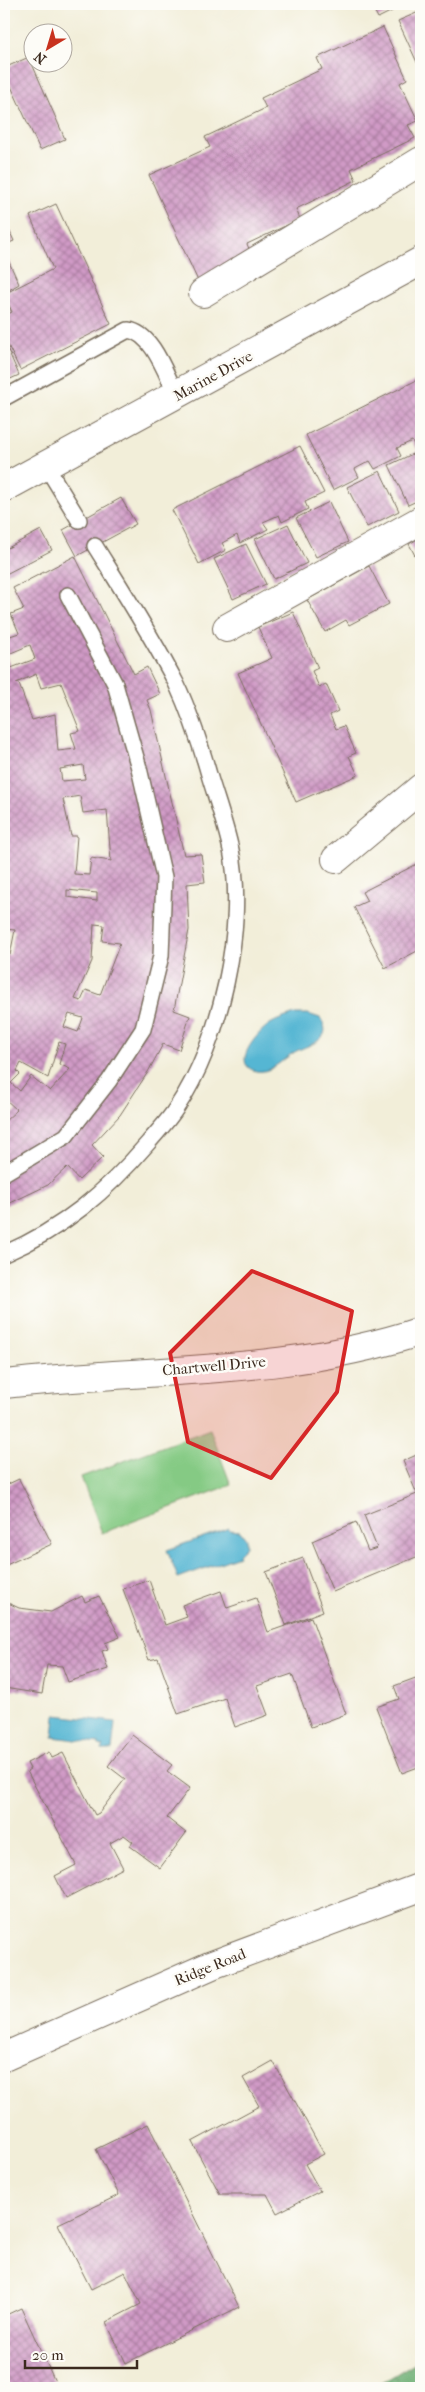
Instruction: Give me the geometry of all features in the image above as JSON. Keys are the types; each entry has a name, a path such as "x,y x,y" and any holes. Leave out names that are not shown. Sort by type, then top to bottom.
{"street":[{"path":"203,293 421,161"},
{"name":"Marine Drive","path":"4,488 177,396 421,261"},
{"path":"227,628 421,520"},
{"path":"336,859 421,788"},
{"name":"Chartwell Drive","path":"4,1384 280,1361 365,1346 421,1331"},
{"name":"Ridge Road","path":"4,2057 212,1965 421,1887"}],"lane":[{"path":"4,398 128,330 137,331 148,340 177,396"},
{"path":"46,466 79,520"},
{"path":"4,1254 56,1227 104,1191 122,1173 178,1107 195,1076 218,1014 233,940 235,883 231,851 203,752 177,686 159,651 95,546"},
{"path":"4,1173 66,1136 108,1081 143,1029 161,956 164,877 139,768 115,684 68,595"}],"highlighted area":[{"path":"252,1271 352,1311 337,1392 271,1478 188,1442 170,1353"}],"green space":[{"path":"210,1429 231,1485 102,1533 81,1477"},
{"path":"421,2359 421,2388 373,2388"}],"water":[{"path":"295,1014 308,1014 320,1018 325,1032 322,1037 293,1053 276,1066 261,1071 248,1067 245,1062 246,1055 259,1033 273,1022"},
{"path":"229,1528 229,1530 240,1531 246,1539 246,1546 238,1554 239,1556 178,1578 167,1550"},
{"path":"55,1715 115,1722 112,1750 102,1750 103,1746 99,1745 99,1743 53,1737"}],"building":[{"path":"371,4 406,4 378,18"},
{"path":"421,11 421,71 398,21"},
{"path":"383,27 407,79 400,83 418,121 408,125 415,138 351,169 356,180 296,209 300,219 247,244 252,256 198,281 149,175 210,147 205,137 266,108 261,98 322,69 317,58"},
{"path":"22,60 22,72 36,72 65,139 40,150 4,68"},
{"path":"56,204 111,324 20,370 4,337 4,316 12,312 4,294 53,269 30,216"},
{"path":"4,219 14,241 4,245"},
{"path":"4,251 19,284 4,293"},
{"path":"4,299 10,311 4,314"},
{"path":"4,341 19,375 4,382"},
{"path":"421,378 421,446 416,449 412,441 397,448 401,456 375,469 370,461 355,469 359,477 333,490 306,435"},
{"path":"300,446 324,493 305,502 308,509 282,522 279,515 263,522 268,529 240,543 237,535 222,543 226,550 199,564 172,510"},
{"path":"421,450 421,499 408,505 389,465"},
{"path":"380,471 399,511 367,527 347,487"},
{"path":"121,498 136,524 77,556 63,530"},
{"path":"329,502 348,542 316,557 296,518"},
{"path":"288,524 307,563 274,579 255,539"},
{"path":"41,530 52,550 4,575 4,550"},
{"path":"421,537 421,567 409,544"},
{"path":"246,544 266,584 233,599 214,559"},
{"path":"75,556 134,674 147,667 160,694 147,700 151,710 184,855 201,854 205,882 187,884 189,930 174,1010 190,1016 179,1050 163,1044 148,1072 120,1115 92,1145 103,1157 79,1180 67,1167 48,1185 4,1206 4,1122 17,1110 4,1098 4,954 10,955 15,930 4,929 6,892 4,892 4,638 19,633 11,614 24,609 13,588","holes":["30,645 35,659 11,668 6,655","36,674 41,688 61,683 80,731 71,733 76,749 58,751 55,714 32,720 19,684 16,683","83,765 85,779 62,781 60,769","80,796 83,813 107,810 111,861 91,858 89,875 74,874 77,836 71,836 63,799","67,890 97,893 97,901 67,897","94,924 104,925 102,941 120,943 100,995 86,990 81,1001 75,999 92,961","69,1014 83,1018 78,1032 64,1027","59,1042 65,1044 59,1064 70,1069 50,1091 31,1076 20,1091 11,1083 20,1074 17,1071 21,1063 48,1078"]},
{"path":"369,566 389,604 349,625 346,620 325,632 307,600"},
{"path":"293,612 318,668 312,671 319,687 326,684 338,711 330,715 336,729 344,726 356,753 349,756 358,775 296,802 238,673 272,658 258,627"},
{"path":"421,862 421,949 385,968 354,907 367,901 362,892"},
{"path":"421,1453 421,1555 333,1592 312,1541 356,1522 368,1551 377,1548 364,1515 417,1494 403,1461"},
{"path":"19,1479 52,1544 4,1566 4,1486"},
{"path":"303,1558 323,1611 286,1625 266,1572"},
{"path":"149,1580 165,1625 187,1617 182,1605 221,1591 227,1608 256,1598 268,1632 311,1617 346,1714 311,1727 292,1674 257,1686 268,1715 235,1727 225,1698 178,1714 158,1658 149,1660 123,1589"},
{"path":"82,1596 85,1602 99,1596 120,1637 105,1643 108,1649 102,1651 108,1669 68,1682 62,1666 47,1665 42,1694 4,1688 4,1601 19,1608 51,1612"},
{"path":"421,1676 421,1766 402,1773 376,1707 399,1699 394,1686"},
{"path":"132,1735 172,1765 167,1771 190,1788 167,1818 186,1833 160,1868 130,1846 133,1842 124,1835 110,1843 123,1868 66,1898 55,1876 76,1865 27,1771 30,1769 27,1763 49,1752 52,1758 63,1753 95,1815 99,1813 125,1779 108,1766"},
{"path":"273,2061 324,2154 305,2164 320,2191 277,2213 267,2194 220,2194 192,2142 259,2106 243,2078"},
{"path":"148,2124 239,2307 126,2363 106,2322 141,2304 125,2272 91,2289 58,2224 119,2195 96,2149"},
{"path":"21,2308 58,2388 4,2388 4,2316"}]}
